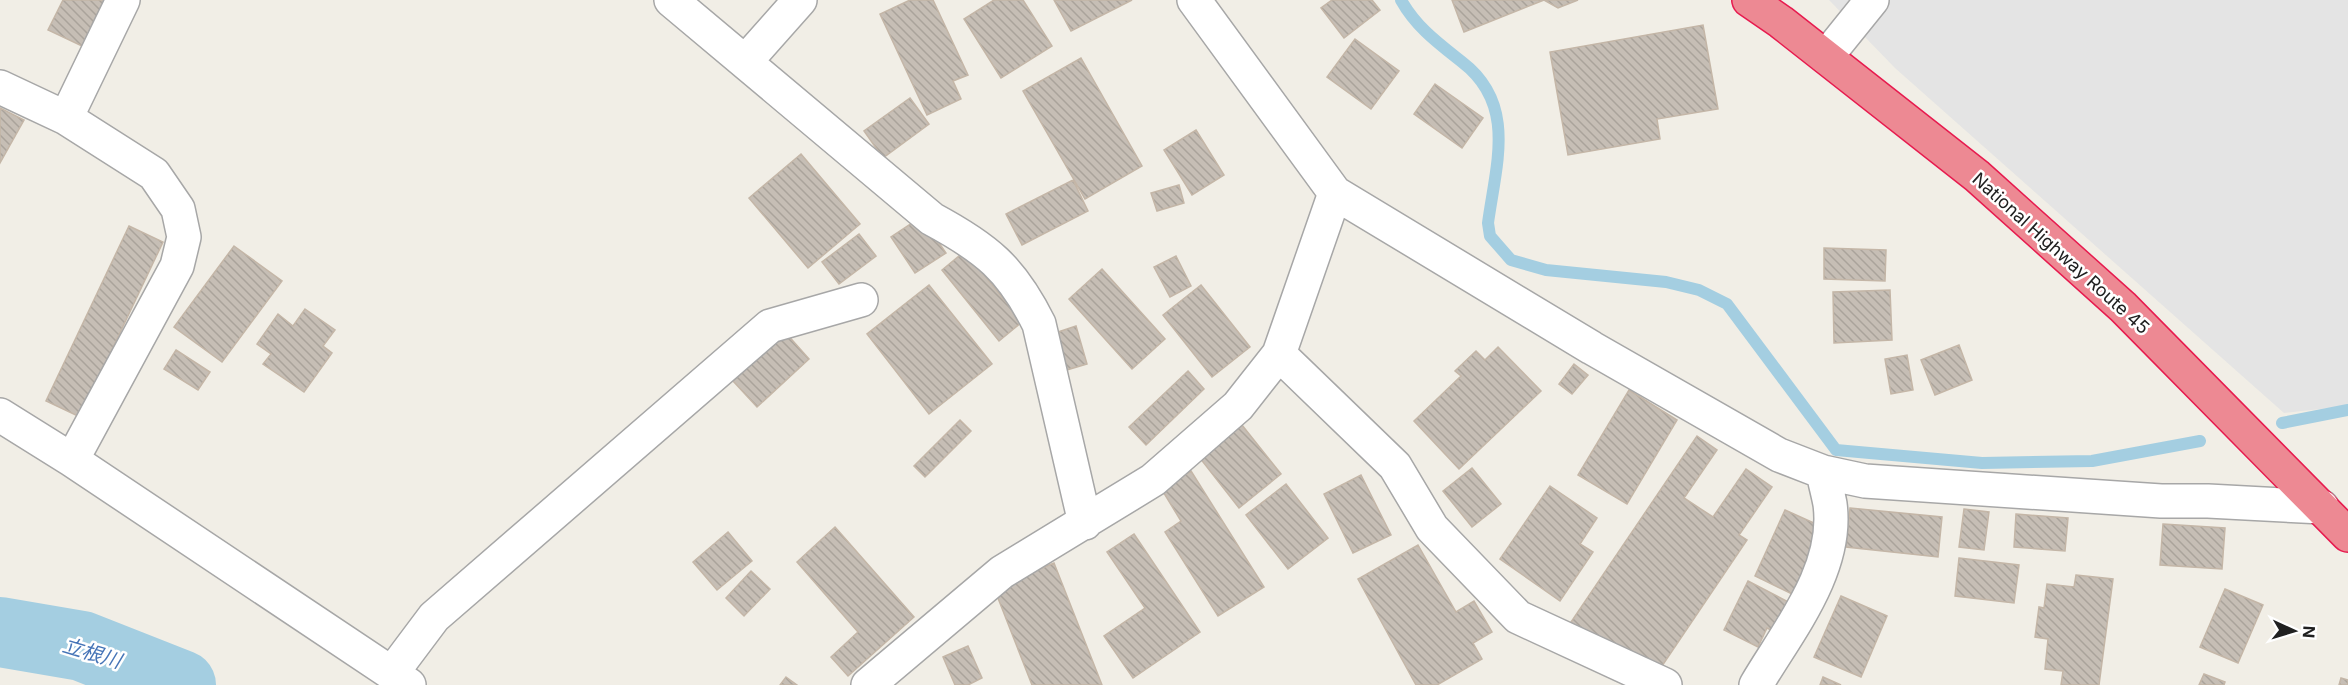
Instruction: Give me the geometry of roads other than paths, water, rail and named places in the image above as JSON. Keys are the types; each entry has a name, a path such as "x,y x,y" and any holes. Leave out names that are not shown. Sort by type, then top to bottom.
{"highway":[{"name":"National Highway Route 45","path":"1749,0 1826,57 1977,176 2124,307 2348,535"}],"street":[{"path":"66,118 123,0"},
{"path":"671,0 932,219 976,243 1007,271 1027,298 1039,324 1085,523"},
{"path":"745,62 800,0"},
{"path":"1194,0 1335,193 1779,455 1823,472 1877,482 2161,501 2322,507"},
{"path":"1826,57 1872,0"},
{"path":"0,87 66,118 154,174 177,209 184,237 177,266 72,460"},
{"path":"868,685 1002,572 1153,480 1238,406 1279,354 1335,193"},
{"path":"0,415 72,460 401,679 434,617 770,326 861,300"},
{"path":"1279,354 1395,466 1432,528 1518,617 1665,685"},
{"path":"1756,685 1817,582 1828,543 1830,506 1823,472"}],"waterway":[{"path":"1401,0 1421,26 1479,79 1490,97 1497,116 1499,136 1488,223 1490,236 1511,260 1546,270 1666,282 1699,290 1727,304 1836,450 1982,463 2092,461 2200,441"},
{"path":"2282,423 2348,410"},
{"name":"立根川","path":"0,632 82,646 181,685"}]}
